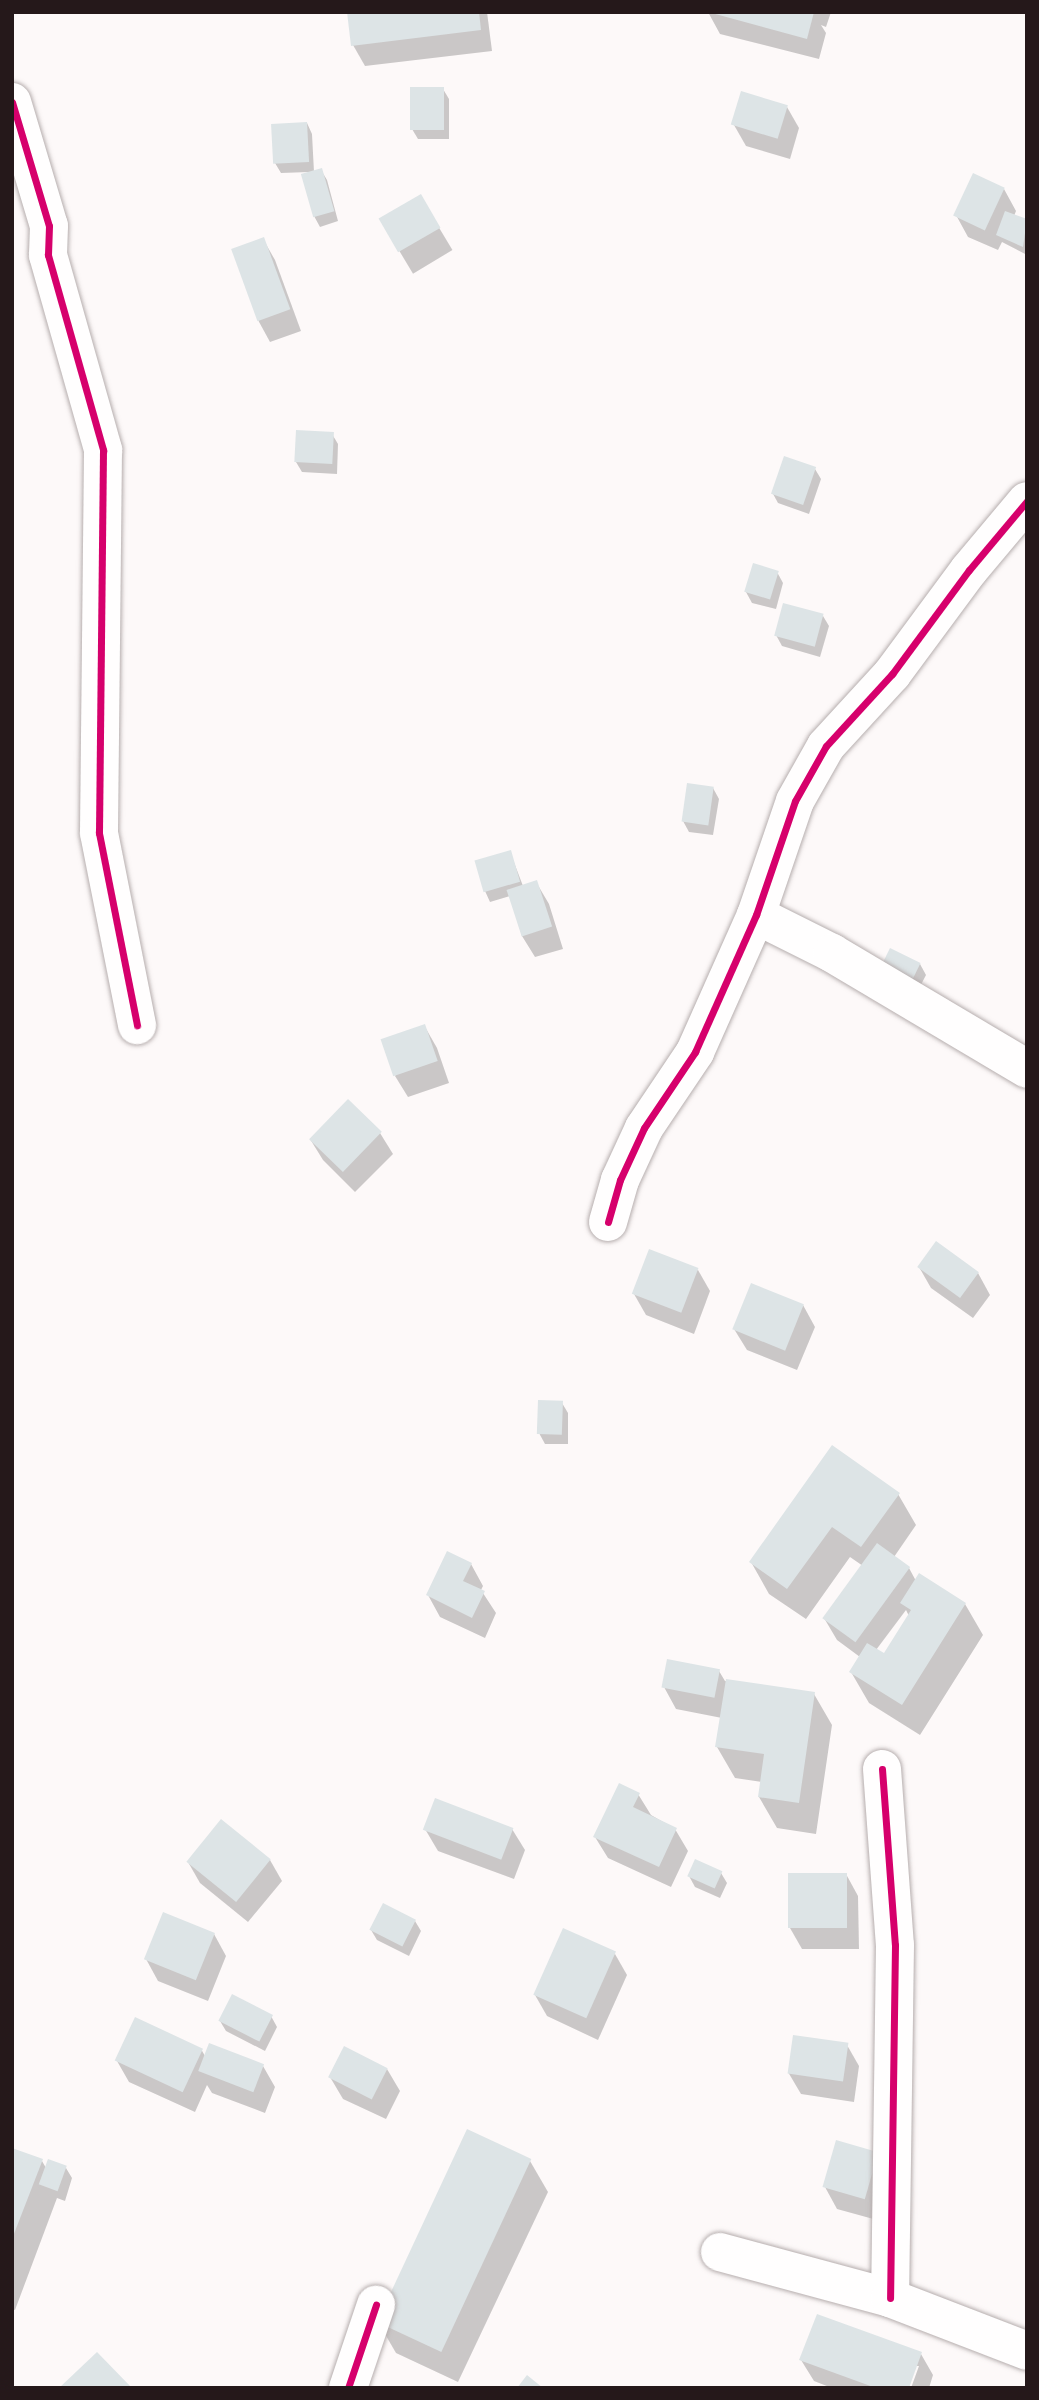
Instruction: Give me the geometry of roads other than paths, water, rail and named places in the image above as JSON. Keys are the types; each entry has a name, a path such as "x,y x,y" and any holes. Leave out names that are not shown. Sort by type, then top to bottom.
{"street":[{"path":"12,102 49,226 48,255 103,450 99,833 137,1025"},
{"path":"608,1223 620,1180 644,1128 695,1052 756,915 795,801 826,746 892,674 969,570 1027,501"},
{"path":"756,915 832,953 1027,1069"},
{"path":"883,1769 895,1945 890,2298"},
{"path":"720,2252 890,2298 1027,2351"},
{"path":"348,2388 376,2305"}]}
